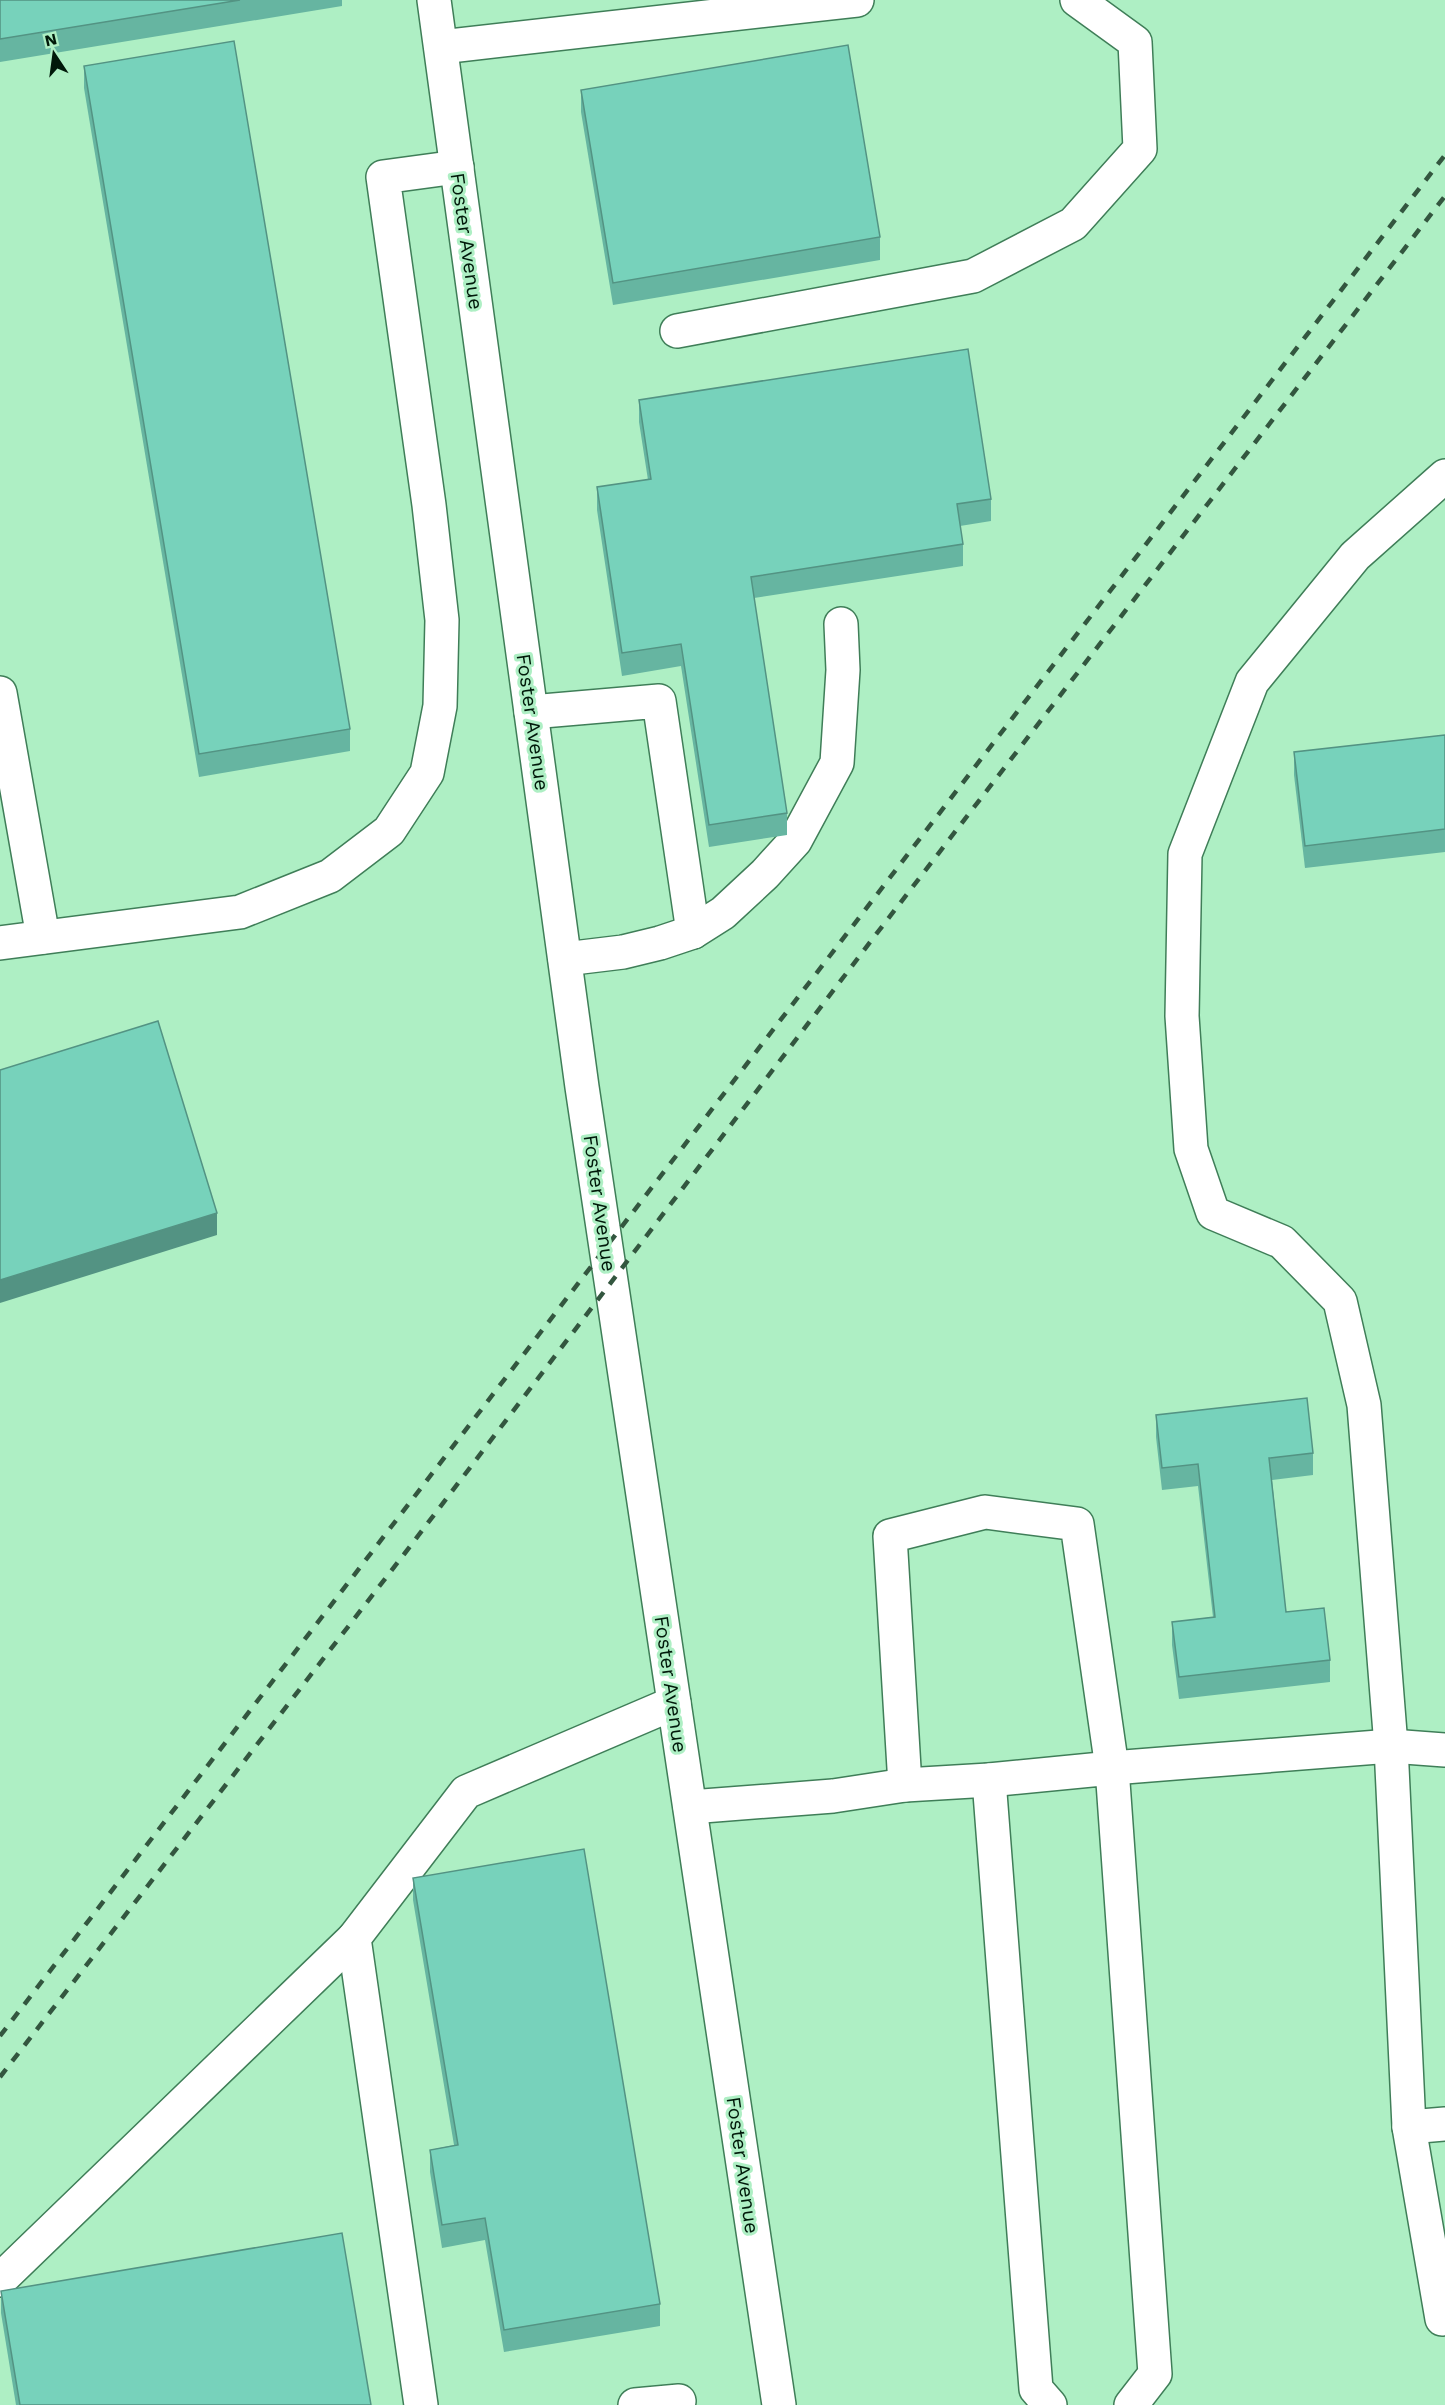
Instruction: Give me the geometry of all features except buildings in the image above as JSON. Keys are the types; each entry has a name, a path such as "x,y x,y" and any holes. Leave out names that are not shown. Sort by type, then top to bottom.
{"main road":[{"name":"Foster Avenue","path":"434,0 565,959 779,2405"},
{"path":"441,47 857,0"},
{"path":"677,331 973,276 1073,224 1140,149 1135,42 1077,0"},
{"path":"0,943 240,912 330,876 389,831 427,773 440,706 442,620 429,505 383,177 457,167"},
{"path":"1442,2319 1409,2127 1391,1746 1364,1405 1340,1301 1282,1242 1213,1213 1191,1149 1182,1016 1185,854 1252,682 1355,556 1445,476"},
{"path":"565,959 624,952 660,944 693,932 723,913 765,874 795,841 837,763 843,681 841,624"},
{"path":"0,693 43,937"},
{"path":"531,712 659,701 693,932"},
{"path":"906,1785 890,1536 985,1512 1077,1524 1112,1768 1155,2374 1131,2405"},
{"path":"0,2280 354,1938 466,1792 674,1702"},
{"path":"690,1807 833,1796 906,1785 1391,1746 1445,1750"},
{"path":"989,1780 1036,2389 1050,2405"},
{"path":"354,1938 421,2405"},
{"path":"1409,2127 1445,2124"},
{"path":"635,2405 680,2401"}],"railway":[{"path":"0,2036 1445,155"},
{"path":"0,2077 405,1553 874,937 1445,196"}]}
